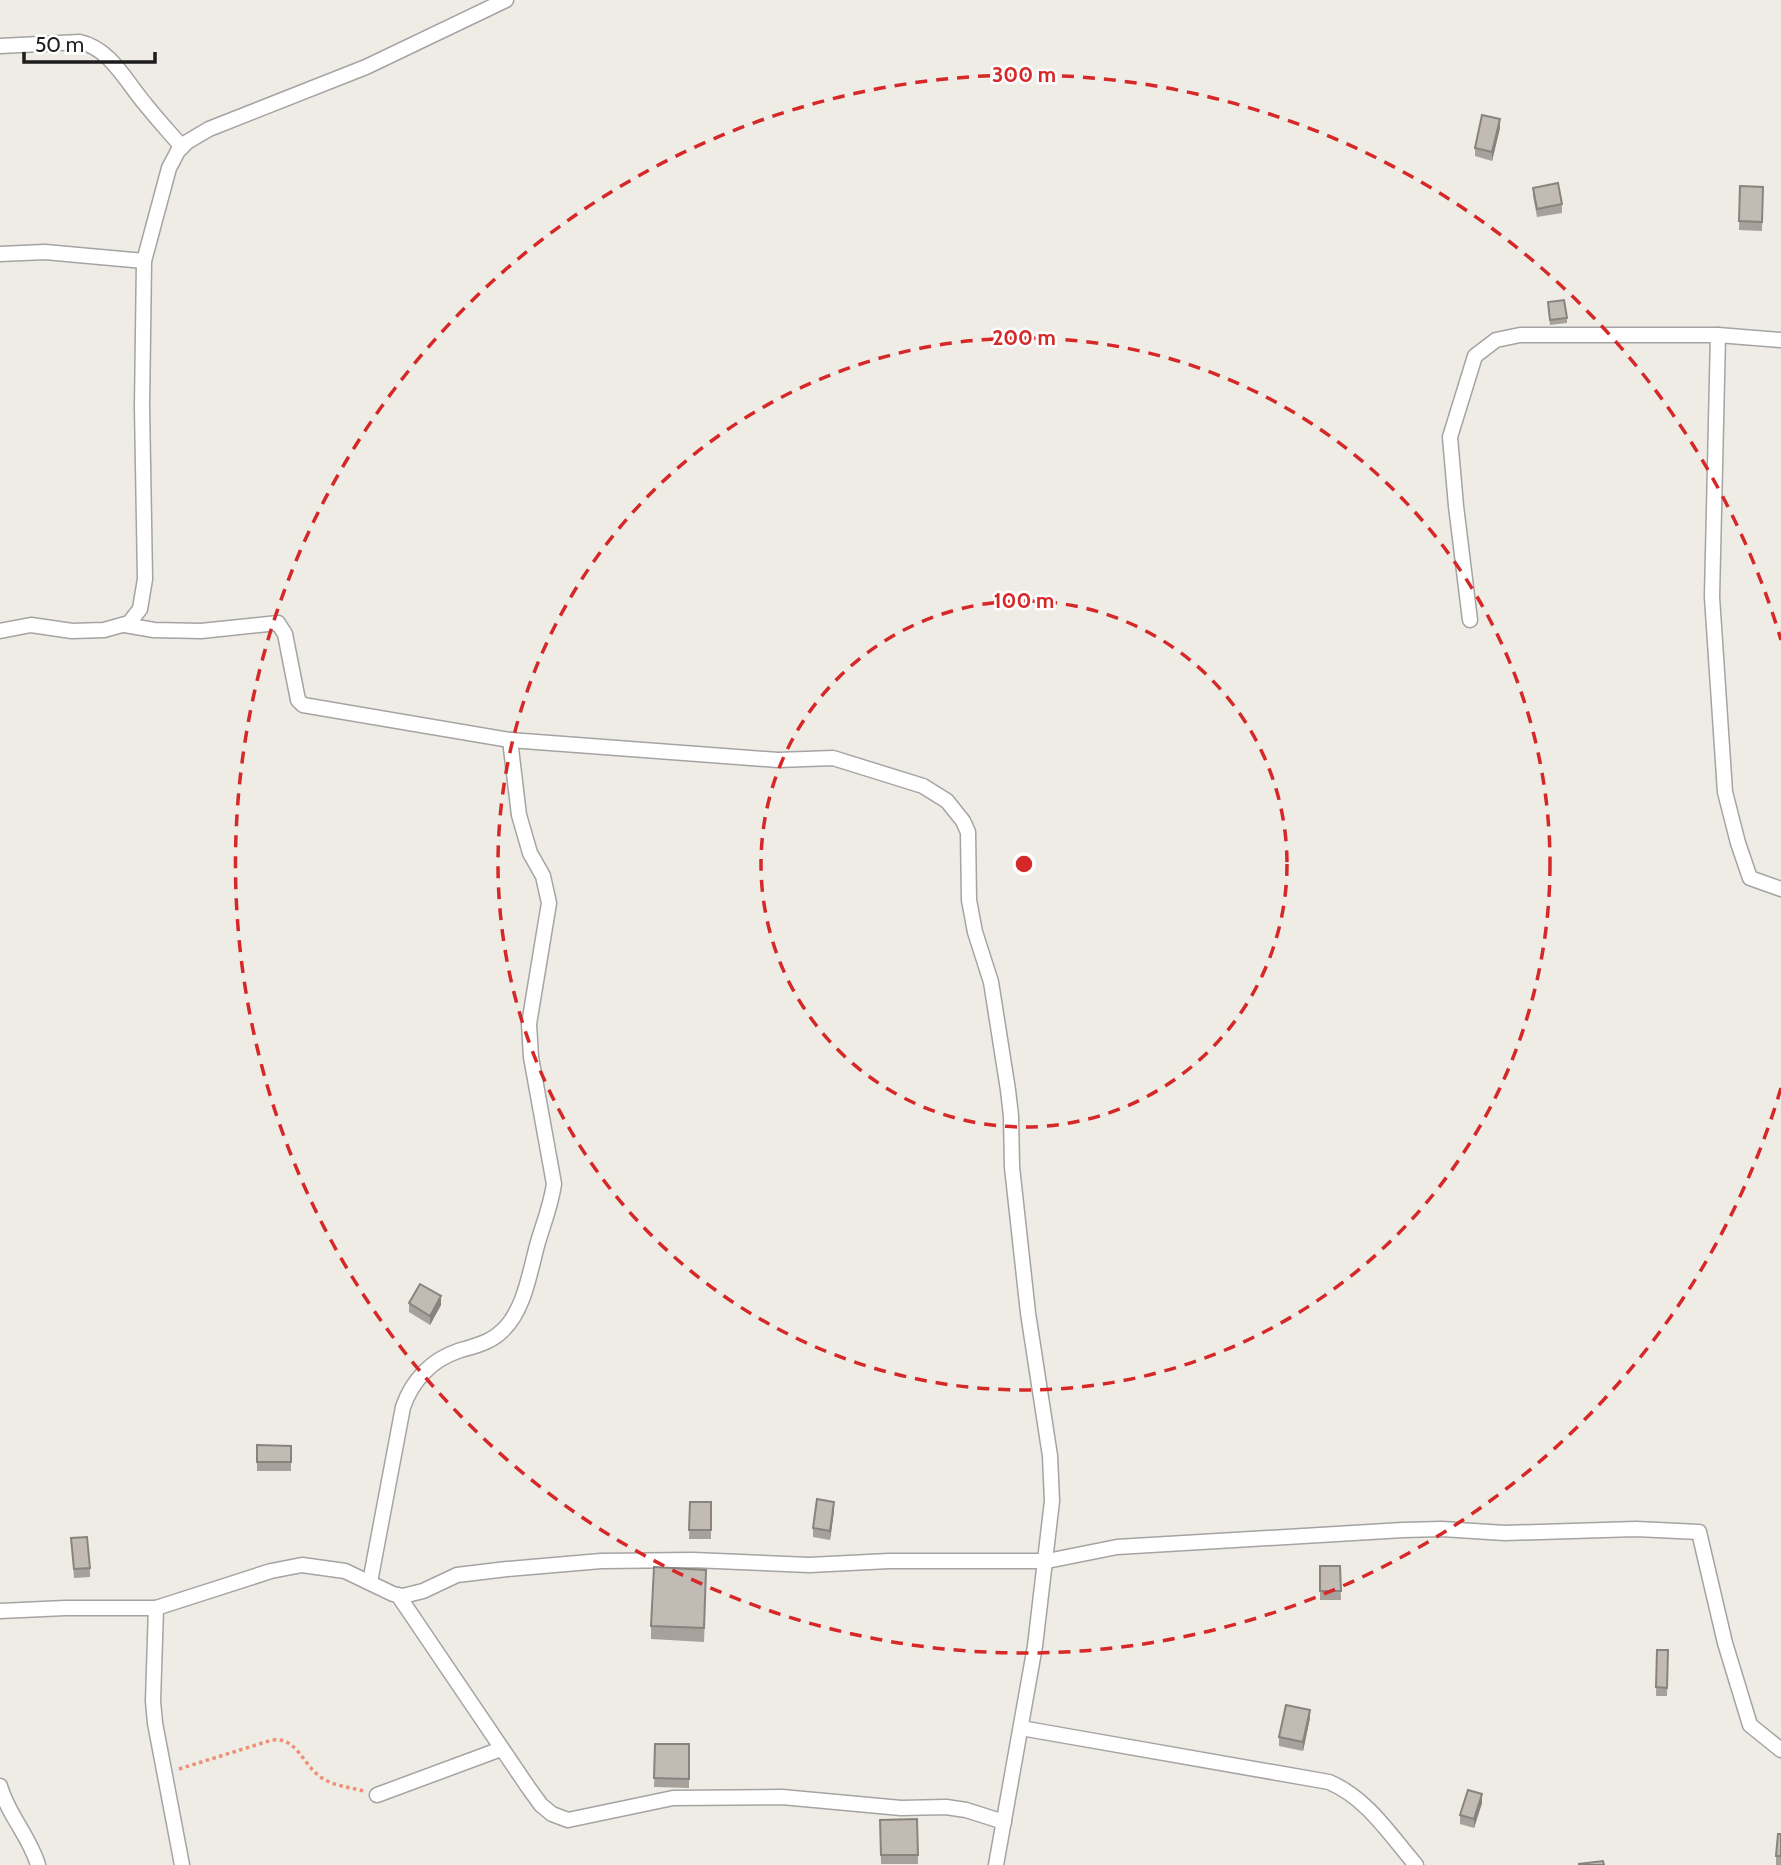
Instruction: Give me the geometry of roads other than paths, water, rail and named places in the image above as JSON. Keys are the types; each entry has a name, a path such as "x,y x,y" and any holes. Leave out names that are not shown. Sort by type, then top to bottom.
{"street":[{"path":"125,625 135,618 140,609 145,579 142,407 145,261 169,167 182,147 209,129 366,67 506,0"},
{"path":"0,46 80,41 93,44 109,58 182,147"},
{"path":"0,254 53,253 145,261"},
{"path":"1470,620 1455,506 1450,437 1475,356 1496,340 1520,335 1718,335 1781,340"},
{"path":"1718,335 1712,597 1726,792 1738,844 1750,878 1781,889"},
{"path":"0,631 31,625 85,631 125,625 155,630 201,631 278,623 285,634 298,700 303,705 510,740 778,760 833,758 923,786 947,801 963,821 968,839 971,911 998,1021 1011,1116 1012,1167 1028,1313 1050,1457 1052,1501 1047,1560 996,1865"},
{"path":"370,1582 408,1392 434,1363 454,1352 489,1341 512,1320 552,1202 554,1184 531,1056 528,1024 549,903 543,876 530,853 519,815 510,740"},
{"path":"0,1611 156,1608 293,1566 332,1567 357,1575 398,1595 413,1594 457,1575 601,1561 682,1560 808,1565 889,1561 1047,1560 1117,1547 1391,1531 1442,1529 1504,1533 1636,1529 1699,1532 1725,1643 1750,1725 1781,1750"},
{"path":"398,1595 541,1805 564,1819 673,1798 782,1797 901,1808 946,1807 966,1810 1004,1822"},
{"path":"156,1608 153,1701 163,1773 183,1865"},
{"path":"1021,1728 1329,1782 1360,1800 1416,1865"},
{"path":"377,1795 501,1749"},
{"path":"0,1786 7,1807 32,1849 37,1865"}]}
